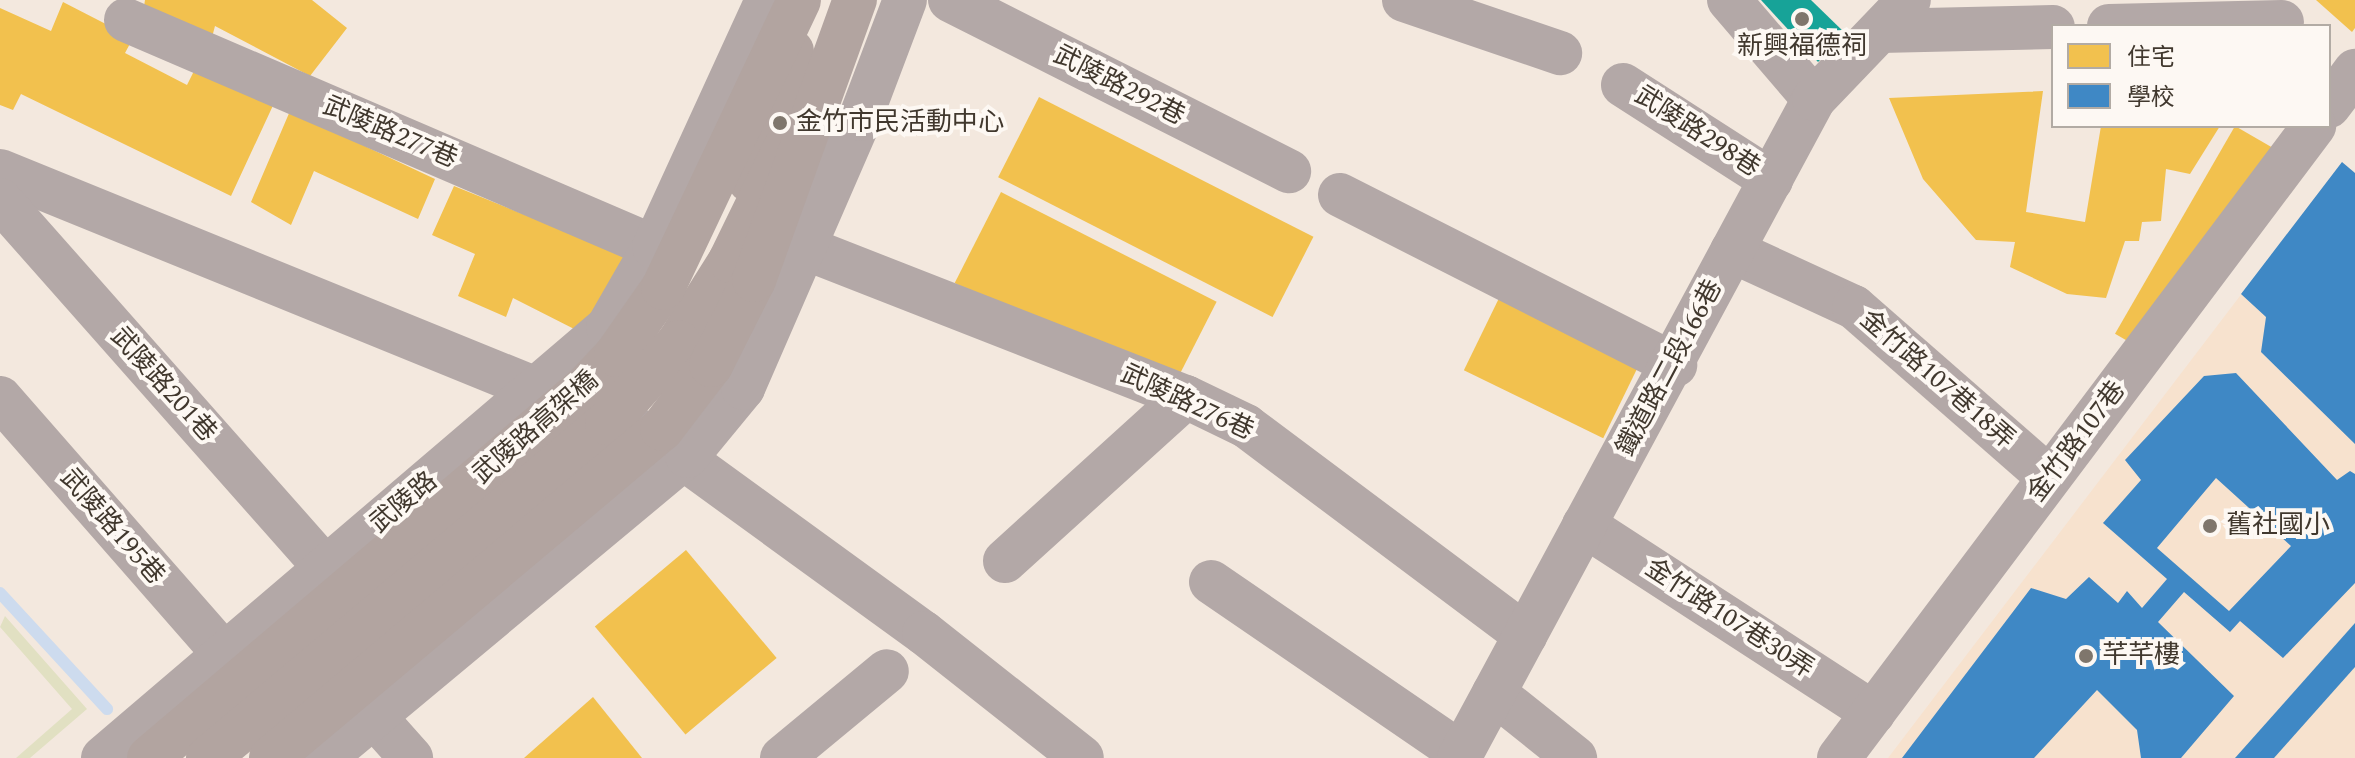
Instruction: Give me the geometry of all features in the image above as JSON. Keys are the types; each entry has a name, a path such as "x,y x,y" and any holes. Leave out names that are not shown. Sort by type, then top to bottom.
{"highway":[{"name":"武陵路高架橋","path":"149,758 585,388 616,355 663,288 799,0"},
{"path":"679,342 742,200 809,0"},
{"path":"208,758 607,423 679,342 730,261 852,0"},
{"path":"271,758 662,429 711,365 754,280 852,0"}],"street":[{"name":"武陵路","path":"103,758 608,327 654,247 767,0"},
{"path":"324,758 687,456 743,388 805,248 905,0"},
{"name":"武陵路292巷","path":"950,0 1289,171"},
{"path":"1404,0 1560,53"},
{"path":"1729,0 1814,99"},
{"name":"鐵道路二段166巷","path":"1460,756 1584,525 1675,365 1814,99 1909,0"},
{"path":"2142,24 2276,16"},
{"name":"武陵路277巷","path":"126,20 654,247"},
{"path":"1880,31 2051,27"},
{"name":"武陵路298巷","path":"1623,85 1771,180"},
{"name":"金竹路107巷","path":"1839,758 2312,128"},
{"path":"0,171 654,437 687,456 1082,758"},
{"path":"1340,195 1675,365"},
{"name":"武陵路201巷","path":"0,200 326,569"},
{"name":"武陵路276巷","path":"805,248 1186,397 1246,426 1525,635"},
{"name":"金竹路107巷18弄","path":"1732,251 1854,307 2049,478"},
{"path":"1005,561 1186,397"},
{"name":"武陵路195巷","path":"0,398 225,655"},
{"name":"金竹路107巷30弄","path":"1584,525 1873,713"},
{"path":"1211,582 1460,756"},
{"path":"273,614 375,716 411,758"},
{"path":"791,755 887,671"},
{"path":"1494,693 1575,758"}],"shaded area":[{"name":"舊社國小","path":"2342,162 2355,173 2355,758 1888,758"}],"green space":[{"path":"5,616 87,709 30,758 16,758 72,709 0,627"}],"building: 住宅":[{"path":"145,0 312,0 347,28 310,76 215,26 211,41 143,13"},
{"path":"2316,0 2355,0 2355,28 2352,32"},
{"path":"63,2 133,38 125,53 187,85 202,55 276,99 231,196 21,94 13,110 0,105 0,8 51,31"},
{"path":"2043,91 2026,212 2085,222 2101,128 2219,128 2190,174 2166,169 2161,221 2142,222 2139,241 2125,241 2106,298 2067,294 2010,267 2015,242 1976,240 1923,179 1889,98"},
{"path":"1039,97 1313,237 1273,317 998,177"},
{"path":"290,111 435,179 418,219 314,171 291,225 251,202"},
{"path":"2234,128 2238,128 2273,148 2153,356 2115,334"},
{"path":"454,186 629,257 586,335 513,298 506,317 458,296 475,254 432,235"},
{"path":"1001,192 1217,302 1170,393 955,283"},
{"path":"1502,292 1641,360 1603,438 1464,370"},
{"path":"686,550 777,658 685,735 595,626"},
{"path":"593,697 642,758 524,758"}],"building: 學校":[{"path":"2342,162 2355,173 2355,444 2261,352 2266,317 2241,294"},
{"path":"2236,373 2337,480 2350,471 2355,474 2355,583 2283,658 2240,621 2230,632 2184,592 2158,622 2234,696 2181,758 2141,758 2137,730 2097,690 2034,758 1902,758 2031,588 2066,599 2089,577 2118,603 2127,591 2142,608 2167,579 2103,523 2141,480 2125,460 2204,376","holes":["2216,478 2291,546 2229,611 2157,548"]},
{"path":"2355,623 2355,667 2274,758 2235,758"}],"building: 公共":[{"name":"新興福德祠","path":"1761,0 1811,0 1846,34 1818,62"}],"waterway":[{"path":"0,593 107,709"}],"place":[{"name":"新興福德祠","path":"1802,19"},
{"name":"金竹市民活動中心","path":"780,123"},
{"name":"舊社國小","path":"2210,526"},
{"name":"芊芊樓","path":"2086,656"}]}
